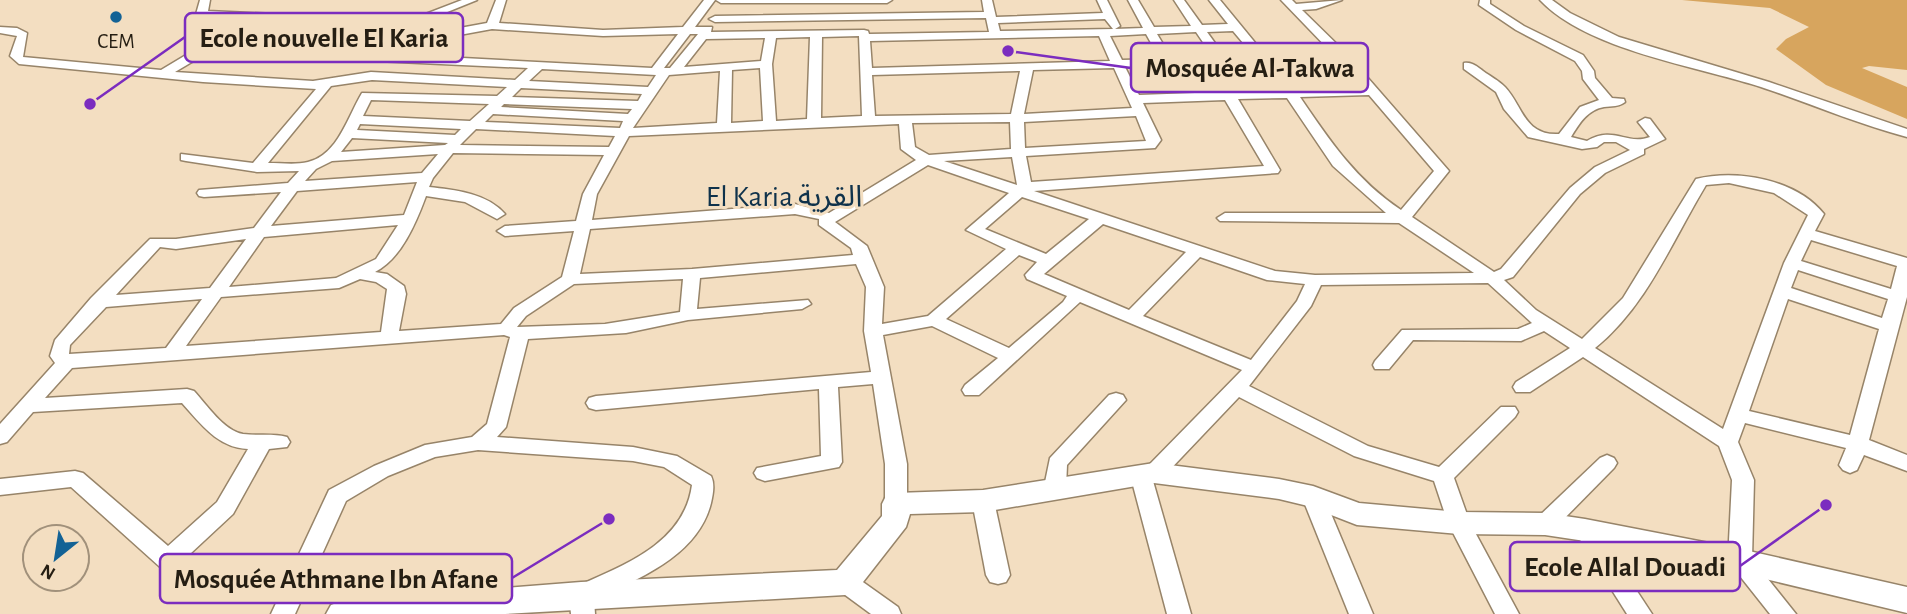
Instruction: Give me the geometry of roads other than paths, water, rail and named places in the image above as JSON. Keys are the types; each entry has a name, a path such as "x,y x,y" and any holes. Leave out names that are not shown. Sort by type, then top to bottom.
{"street":[{"path":"205,0 205,14 194,39 196,45 205,49 665,71 766,64"},
{"path":"205,14 411,23 472,0"},
{"path":"492,26 501,0"},
{"path":"570,279 590,194 636,112 710,0"},
{"path":"721,0 887,0"},
{"path":"845,582 896,519 896,464 873,331 875,287 859,246 825,222 936,157 1150,145 1154,140 1118,66 1109,16 1102,0"},
{"path":"1133,0 1169,65"},
{"path":"1179,0 1196,29 1222,62"},
{"path":"1214,0 1262,62 1291,94 1338,163 1379,202 1492,278 1544,324 1728,442 1743,480 1741,561 1784,614"},
{"path":"1289,3 1316,6 1337,0"},
{"path":"1485,0 1484,4 1488,8 1520,28 1579,58 1586,67 1589,79 1613,102 1595,103 1584,108 1563,138"},
{"path":"1545,0 1572,18 1623,43 1745,78 1907,133"},
{"path":"665,71 705,33 729,1"},
{"path":"1289,3 1343,57 1442,171 1403,218"},
{"path":"715,19 1109,16"},
{"path":"377,57 437,36 492,26 603,33 688,30 771,35 864,35 991,17 1110,32 1236,27"},
{"path":"864,18 869,120"},
{"path":"411,23 437,36"},
{"path":"0,30 17,30 23,35 16,56 19,60 166,72 204,78 318,84 359,80 371,76 518,84 636,112 724,126 1017,118 1230,97 1371,91"},
{"path":"814,122 816,34"},
{"path":"770,124 766,64 771,35"},
{"path":"437,36 438,61"},
{"path":"166,72 205,49"},
{"path":"866,72 1169,65 1343,57"},
{"path":"371,76 392,58"},
{"path":"382,270 410,219 423,184 455,144 538,66"},
{"path":"724,126 726,66"},
{"path":"905,119 908,149 927,160 1273,276 1315,280 1492,278 1507,273 1575,191 1600,170 1623,156 1639,151 1613,137 1600,138 1595,144 1588,145 1563,138 1547,139 1533,134 1509,106 1501,90 1468,66"},
{"path":"1023,190 1017,118 1027,68"},
{"path":"257,168 324,90 325,86 318,84"},
{"path":"329,157 351,127 367,96 636,112"},
{"path":"1048,261 974,230 1023,190 1273,170 1230,97"},
{"path":"351,127 475,124 636,112"},
{"path":"1636,147 1658,139 1645,122"},
{"path":"351,127 455,144 613,151"},
{"path":"172,353 262,232 291,188 312,166 329,157 455,144"},
{"path":"186,157 257,168 312,166"},
{"path":"1523,387 1581,348 1615,319 1701,182 1710,178 1740,180 1794,196 1809,205 1816,214 1791,263 1728,442"},
{"path":"204,193 423,184 465,195 482,202 497,214"},
{"path":"505,232 795,209 832,218"},
{"path":"1225,218 1403,218"},
{"path":"66,362 59,356 61,344 97,302 156,242 176,244 262,232 410,219"},
{"path":"1098,219 1033,275 1076,296 1255,368"},
{"path":"1807,234 1906,263 1897,315 1850,465"},
{"path":"873,331 934,320 1017,248"},
{"path":"1131,318 1196,252"},
{"path":"478,443 496,427 513,332 527,306 570,279 692,274 862,259"},
{"path":"1791,263 1897,315"},
{"path":"97,302 339,283 359,274 382,270"},
{"path":"382,270 395,286 397,293 389,337"},
{"path":"688,315 692,274"},
{"path":"1147,473 1255,368 1305,302 1315,280"},
{"path":"1782,291 1897,315"},
{"path":"972,390 1069,306 1076,296"},
{"path":"0,437 66,362 389,337 582,331 663,323 688,315 802,304"},
{"path":"934,320 1010,356"},
{"path":"1382,365 1408,334 1521,335 1544,324"},
{"path":"596,403 882,377"},
{"path":"765,473 831,462 828,381"},
{"path":"1237,388 1361,450 1443,476"},
{"path":"0,487 75,479 168,560 226,508 271,442 236,441 217,429 187,396 29,406"},
{"path":"1055,487 1057,463 1116,400"},
{"path":"1443,476 1508,412"},
{"path":"1738,415 1858,444 1907,463"},
{"path":"283,614 337,496 381,471 432,450 478,443 633,454 670,461 703,482 698,509 677,542 582,604"},
{"path":"1545,524 1608,463"},
{"path":"896,504 983,501 1147,473 1279,489 1313,497 1357,514 1460,523 1545,524 1585,530 1741,561 1907,600"},
{"path":"1147,473 1179,614"},
{"path":"1443,476 1460,523 1507,614"},
{"path":"1313,497 1361,614"},
{"path":"983,501 998,575"},
{"path":"1585,530 1640,614"},
{"path":"342,614 582,604 845,582 889,614"}],"place":[{"name":"CEM","path":"116,17"},
{"name":"Mosquée Al-Takwa","path":"1008,51"},
{"name":"Ecole nouvelle El Karia","path":"90,104"},
{"name":"Ecole Allal Douadi","path":"1826,505"},
{"name":"Mosquée Athmane Ibn Afane","path":"609,519"}],"district":[{"name":"El Karia القرية","path":"784,197"}]}
